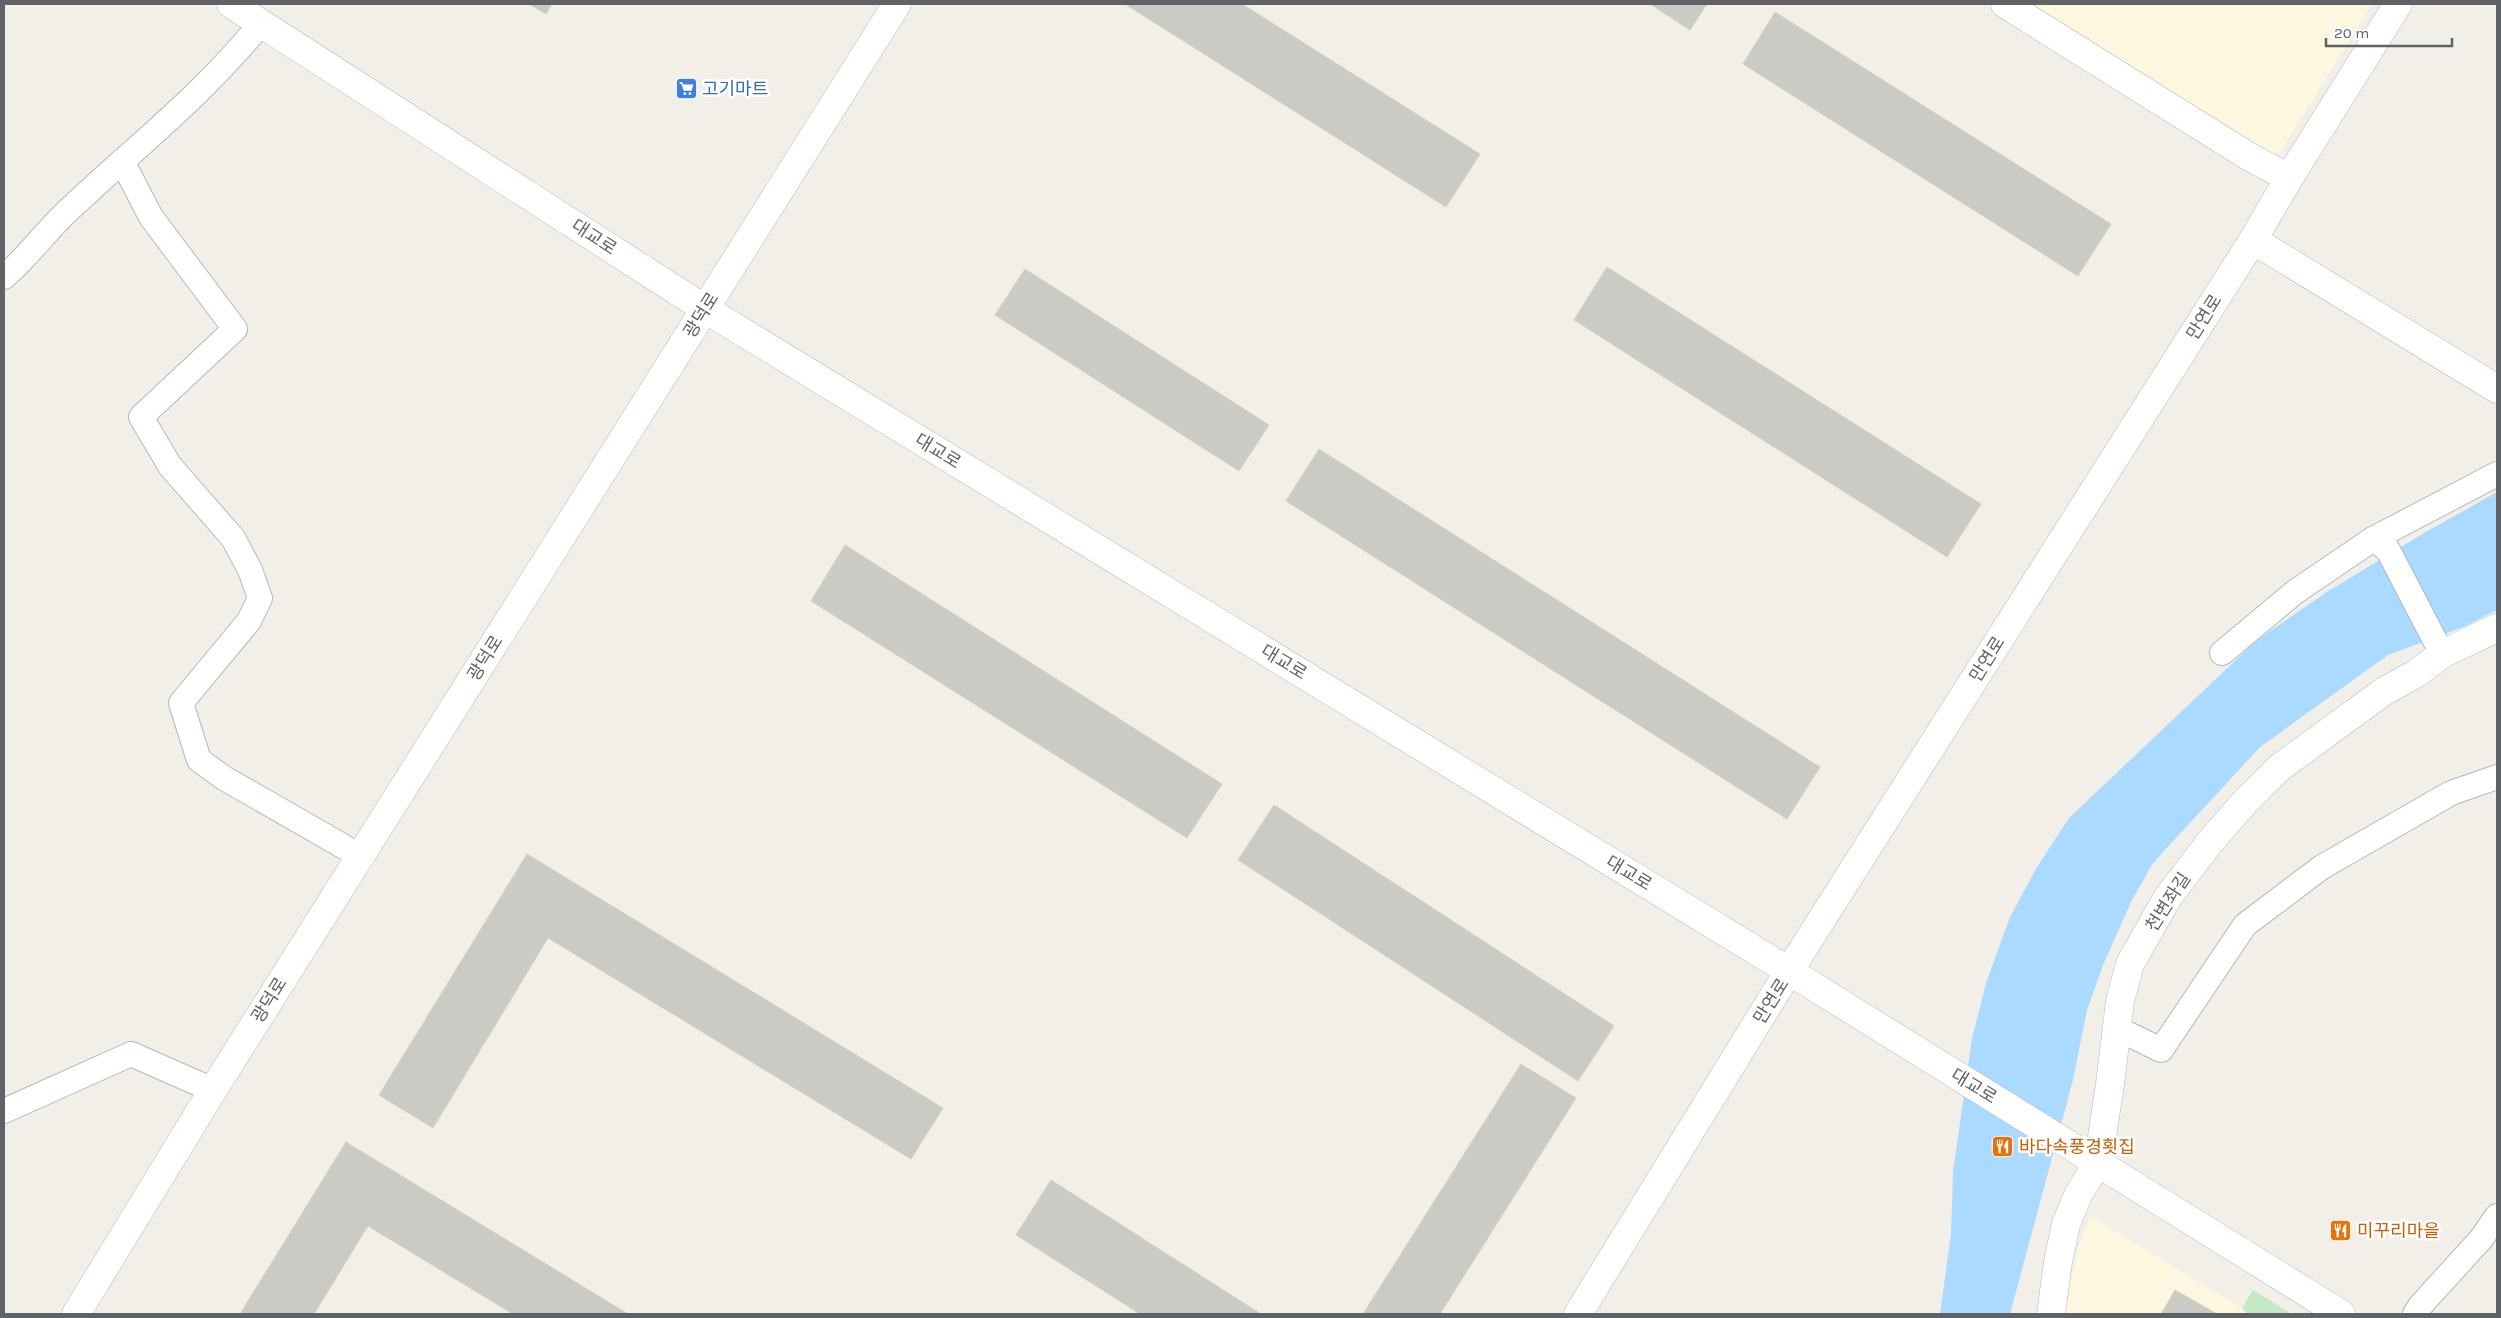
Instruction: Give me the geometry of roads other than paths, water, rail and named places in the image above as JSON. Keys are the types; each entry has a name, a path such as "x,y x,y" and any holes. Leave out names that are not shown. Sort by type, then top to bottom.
{"street":[{"name":"대교로","path":"231,4 705,309 1789,971 2341,1314"},
{"name":"광덕로","path":"76,1314 213,1090 898,4"},
{"path":"2006,4 2248,156 2289,178"},
{"name":"만연로","path":"1578,1314 1789,971 2253,240 2289,178 2398,4"},
{"path":"2253,240 2497,389"},
{"name":"천변좌길","path":"2051,1314 2058,1262 2066,1224 2079,1193 2098,1163 2120,1002 2130,964 2168,897 2228,822 2279,768 2384,692 2417,673 2438,646 2497,628"}],"lane":[{"path":"4,277 70,208 197,94 234,57 261,22"},
{"path":"122,161 151,217 235,329 141,417 170,466 233,538 250,570 260,598 249,621 181,703 187,726 199,760 224,778 360,856"},
{"path":"2222,653 2295,592 2381,545 2497,474"},
{"path":"2381,545 2438,646"},
{"path":"2116,1028 2161,1050 2245,925 2331,862 2451,793 2497,777"},
{"path":"4,1111 131,1054 213,1090"},
{"path":"2415,1314 2420,1306 2481,1239 2497,1216"}],"water":[{"path":"2497,492 2497,610 2466,626 2388,655 2260,747 2153,863 2132,900 2103,965 2087,1010 2073,1080 2010,1314 1940,1314 1951,1234 1953,1172 1972,1038 1987,980 2010,917 2037,867 2069,818 2257,640 2327,592 2424,533"}],"place":[{"name":"고기마트","path":"686,89"},
{"name":"바다속풍경횟집","path":"2003,1147"},
{"name":"미꾸리마을","path":"2341,1231"}]}
